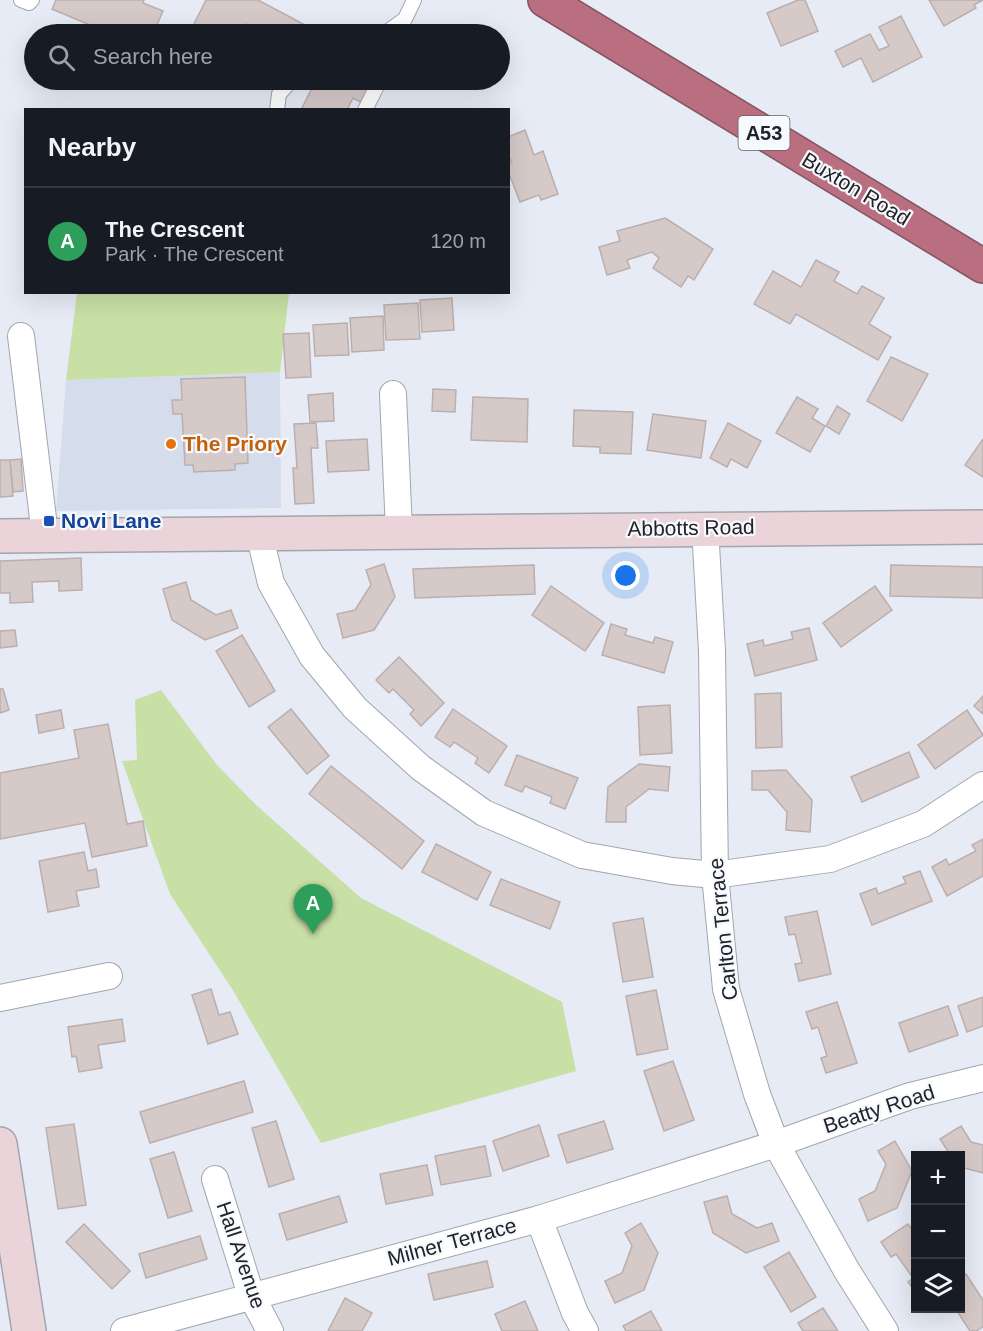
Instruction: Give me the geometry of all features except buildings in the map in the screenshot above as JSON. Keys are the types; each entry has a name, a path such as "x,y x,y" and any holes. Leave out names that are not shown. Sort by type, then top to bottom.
{"highway":[{"name":"Buxton Road","path":"550,1 983,266"}],"street":[{"path":"21,336 45,535"},
{"path":"393,394 399,531"},
{"name":"Abbotts Road","path":"0,536 705,527 983,527"},
{"name":"Carlton Terrace","path":"705,527 712,651 715,875 726,988 757,1094 776,1144 847,1271 885,1331"},
{"path":"259,533 271,583 312,656 355,708 421,768 484,813 582,855 672,871 715,875 831,859 923,824 983,785"},
{"path":"0,998 109,976"},
{"name":"Beatty Road","path":"776,1144 910,1096 983,1078"},
{"path":"0,1144 29,1331"},
{"name":"Milner Terrace","path":"124,1331 539,1219 776,1144"},
{"name":"Hall Avenue","path":"215,1179 252,1295 270,1331"},
{"path":"539,1219 575,1313 585,1331"}],"lane":[{"path":"21,0 29,3 32,0"},
{"path":"403,24 414,0"},
{"path":"398,24 405,19"},
{"path":"277,108 279,94 283,90"},
{"path":"366,108 375,90"}],"shaded area":[{"name":"The Priory","path":"280,372 281,508 56,511 66,380"}],"green space":[{"path":"77,294 289,294 280,372 66,380"},
{"path":"161,690 217,765 255,804 361,898 562,1002 576,1071 321,1143 234,992 170,894 122,761 137,760 135,700"}],"place":[{"name":"The Priory","path":"171,444"},
{"name":"Novi Lane","path":"49,521"},
{"name":"The Crescent","path":"313,934"}]}
